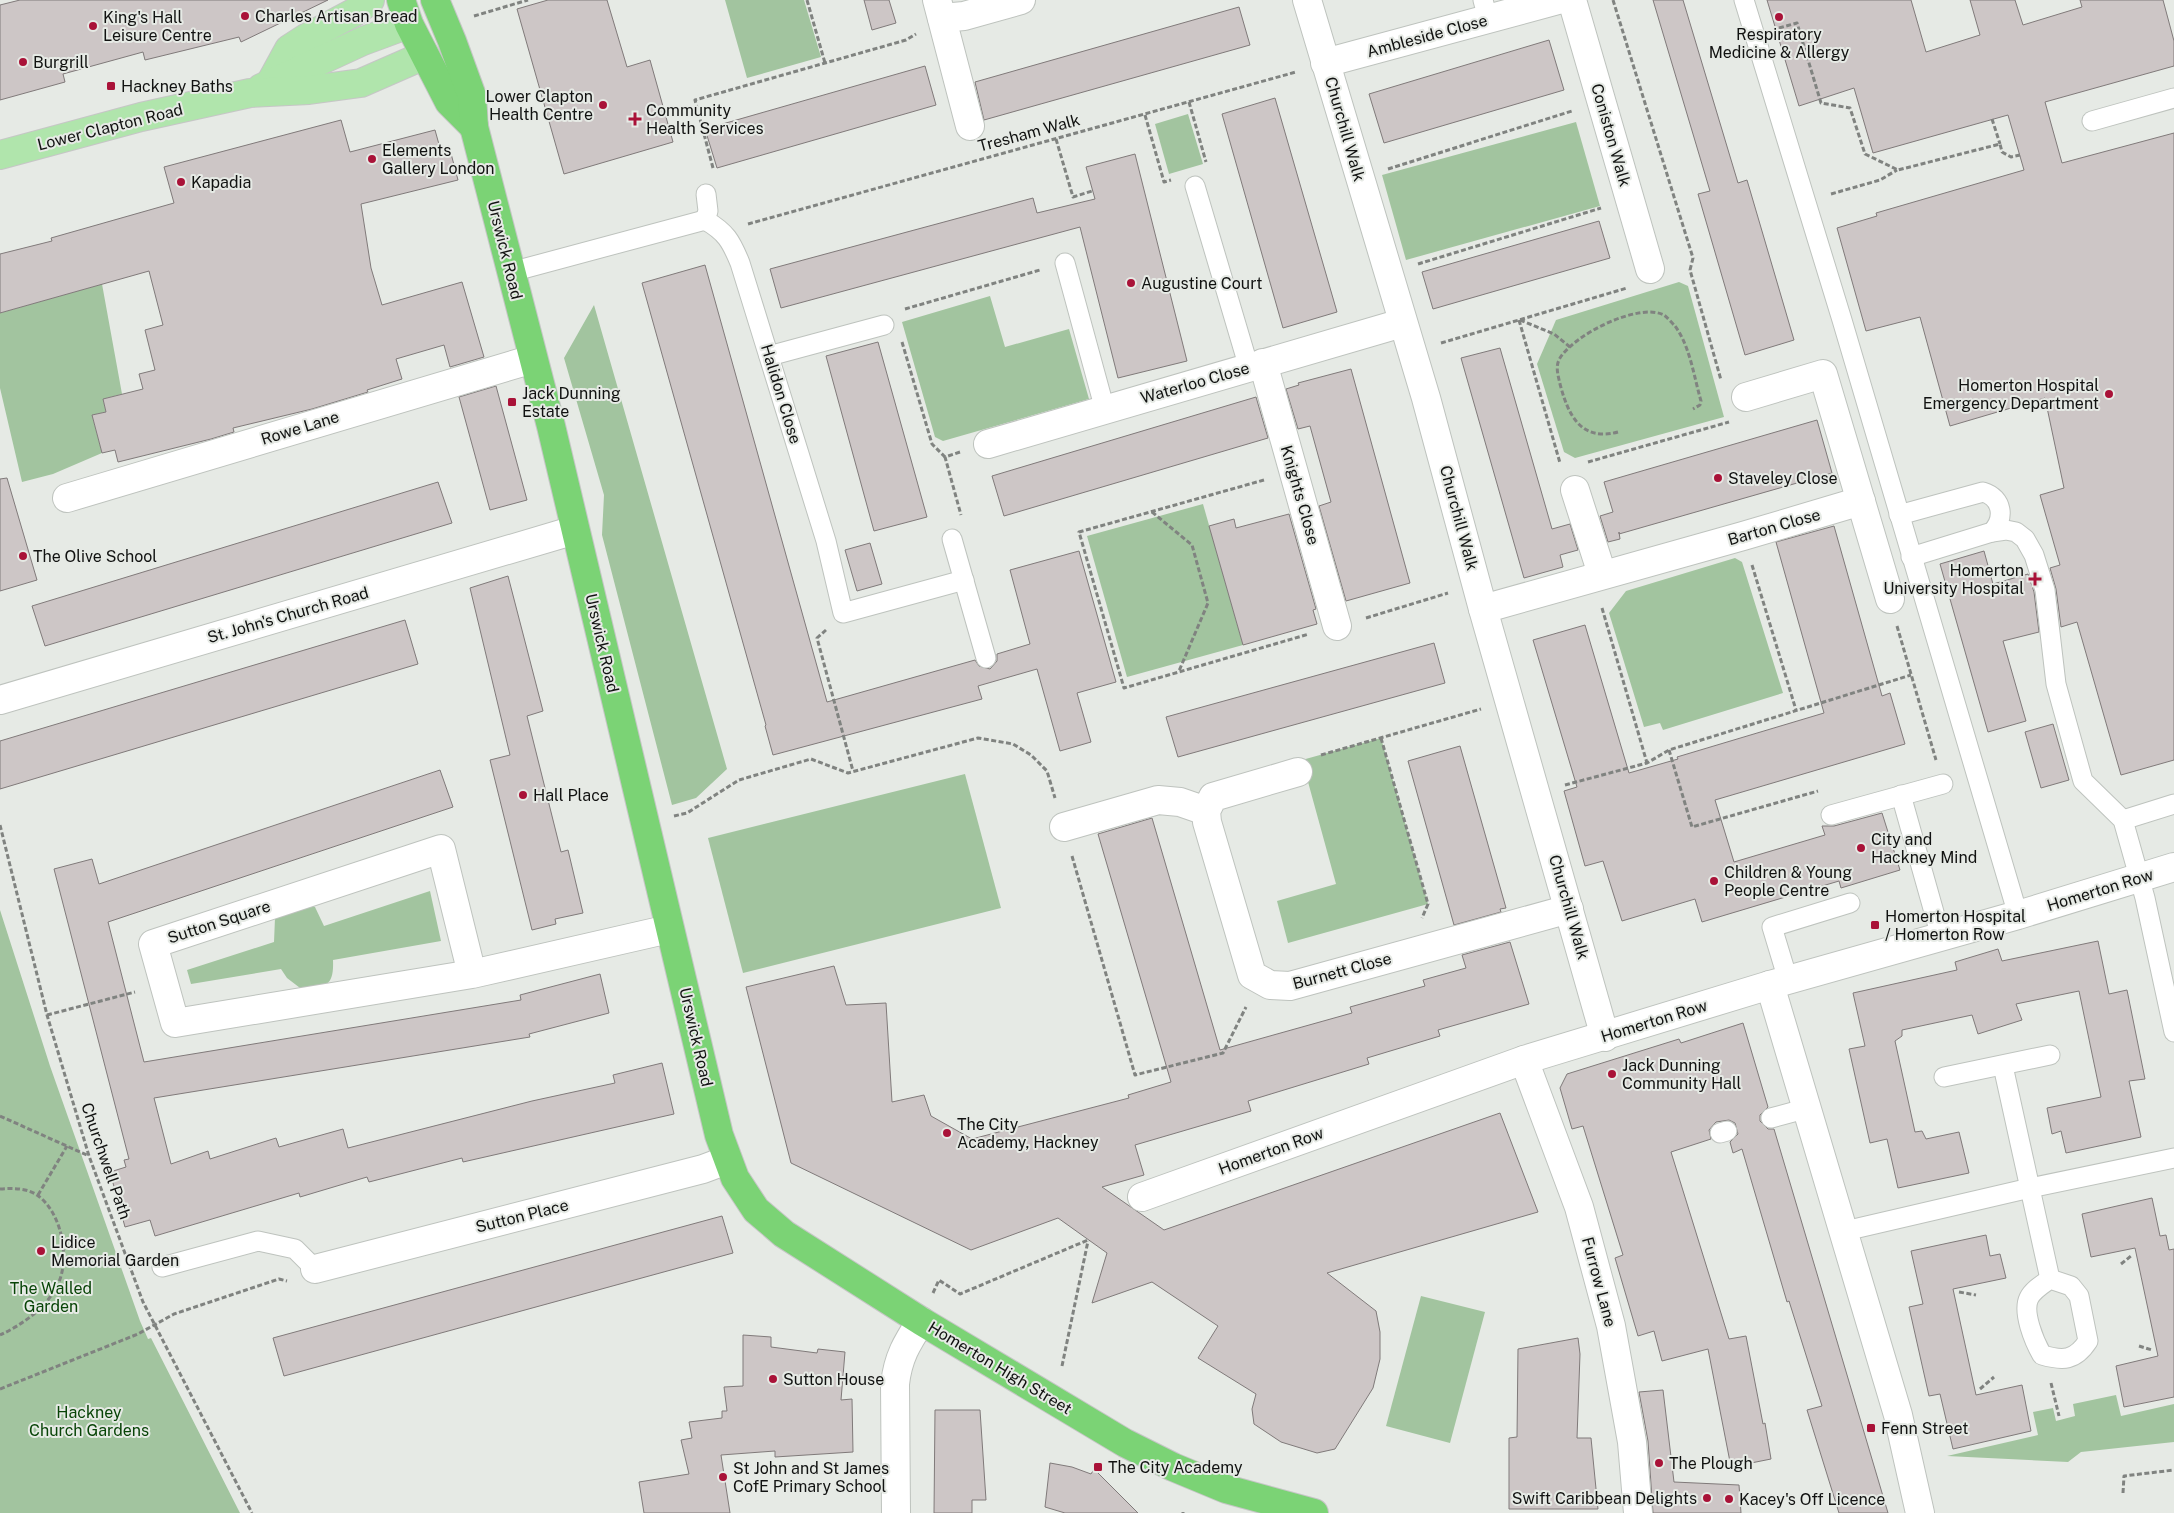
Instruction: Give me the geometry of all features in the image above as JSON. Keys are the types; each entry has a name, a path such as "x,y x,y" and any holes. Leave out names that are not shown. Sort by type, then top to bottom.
{"highway":[{"name":"Lower Clapton Road","path":"405,12 438,7 452,41 425,55"},
{"path":"405,12 449,102 474,127"},
{"name":"Urswick Road","path":"452,41 472,96 474,127 575,530 669,929 687,997 718,1135 727,1160"},
{"name":"Homerton High Street","path":"727,1160 744,1195 756,1210 784,1234 921,1321 1125,1443 1173,1467 1226,1489 1314,1513"}],"main road":[{"path":"261,88 290,49 306,38 355,12 370,0"},
{"name":"Lower Clapton Road","path":"0,155 261,88 363,41 405,12"},
{"name":"Lower Clapton Road","path":"261,88 309,90 360,84 425,55"}],"street":[{"path":"940,9 964,16 1022,0"},
{"name":"Churchill Walk","path":"1307,0 1402,323 1426,398 1483,608 1605,1037"},
{"name":"Ambleside Close","path":"1326,64 1485,10 1558,0"},
{"name":"Coniston Walk","path":"1572,0 1630,200 1642,278"},
{"path":"940,9 970,126"},
{"name":"Waterloo Close","path":"988,444 1402,323"},
{"name":"Rowe Lane","path":"68,498 533,359"},
{"name":"Knights Close","path":"1256,365 1293,472 1337,626"},
{"path":"1746,397 1823,374 1890,599"},
{"path":"1572,474 1597,576"},
{"name":"Barton Close","path":"1483,608 1743,536 1861,501"},
{"name":"St. John's Church Road","path":"0,700 575,530"},
{"path":"1261,980 1252,975 1207,822 1206,811 1213,797 1298,772"},
{"path":"1064,827 1158,800 1180,802 1206,811"},
{"name":"Sutton Square","path":"472,974 441,849 153,944 175,1023 472,974 669,929"},
{"name":"Homerton Row","path":"1142,1197 1524,1060 1779,983 2018,915 2174,867"},
{"name":"Burnett Close","path":"1261,980 1270,984 1290,986 1569,909"},
{"path":"1779,983 1808,1108 1898,1415 1920,1513"},
{"name":"Furrow Lane","path":"1524,1060 1579,1207 1611,1326 1632,1442 1638,1513"},
{"name":"Sutton Place","path":"315,1269 703,1169 727,1160"},
{"path":"896,1513 895,1384 897,1367 903,1349 921,1321"}],"lane":[{"path":"1744,0 1806,201 2018,915"},
{"path":"2092,121 2174,98"},
{"path":"1193,180 1256,365"},
{"path":"511,272 705,220 708,212 706,194"},
{"name":"Halidon Close","path":"705,220 719,228 733,246 826,541 844,613"},
{"path":"1065,263 1105,410"},
{"path":"769,356 884,326"},
{"path":"1899,515 1983,492 1993,497 2001,514 2000,522 1992,532"},
{"path":"1911,557 1992,532 2006,530 2016,532 2025,539 2034,554 2045,590 2056,684 2083,781 2123,820 2139,878 2174,1032"},
{"path":"952,539 986,658"},
{"path":"844,613 964,580"},
{"path":"1831,815 1943,784"},
{"path":"1901,796 1942,937"},
{"path":"2123,820 2174,804"},
{"path":"1779,983 1772,927 1850,904"},
{"path":"1944,1078 2050,1055"},
{"path":"2004,1066 2050,1280"},
{"path":"1771,1118 1808,1108"},
{"path":"1845,1231 2030,1188 2174,1158"},
{"path":"162,1267 258,1241 295,1249 315,1269"}],"path":[{"path":"471,17 528,0"},
{"path":"807,0 825,63"},
{"path":"1613,0 1693,258 1690,270 1722,383"},
{"path":"714,173 695,100 906,40 940,9"},
{"path":"1754,35 1797,23 1821,103 1850,108 1865,154 1898,170"},
{"name":"Tresham Walk","path":"744,224 1326,64"},
{"path":"1380,171 1602,101"},
{"path":"1145,115 1164,182 1193,180 1208,169 1189,102"},
{"path":"1992,119 2002,152 2010,158 2020,155"},
{"path":"1056,139 1073,197 1092,191"},
{"path":"1806,201 1880,180 1898,170 2000,144"},
{"path":"1415,265 1630,200"},
{"path":"902,310 1042,269"},
{"path":"1680,273 1690,270"},
{"path":"1433,345 1520,320 1642,278"},
{"path":"1618,432 1609,435 1598,434 1579,425 1572,417 1565,402 1557,369 1559,359 1570,347 1609,322 1639,312 1664,315 1675,326 1684,343 1701,401 1700,405 1693,409"},
{"path":"1520,320 1554,334 1570,347"},
{"path":"1520,320 1572,474 1732,421"},
{"path":"901,341 932,444 945,457 964,523 952,539"},
{"path":"945,457 988,444"},
{"path":"1293,472 1079,532 1124,688 1429,599"},
{"path":"1152,512 1192,545 1208,603 1179,672"},
{"path":"1743,536 1796,710"},
{"path":"1597,576 1648,763"},
{"path":"1890,599 1943,784"},
{"path":"844,613 817,638 853,771"},
{"path":"1563,785 1648,763 1669,750 1912,675"},
{"path":"1132,685 1134,692"},
{"path":"1298,772 1302,760 1487,707"},
{"path":"668,818 687,813 739,780 811,759 848,773 978,738 1013,744 1031,755 1047,771 1135,1075 1223,1053 1261,980"},
{"path":"1381,738 1428,904 1418,927 1424,949"},
{"path":"1669,750 1692,827 1823,790"},
{"path":"1926,760 1935,757"},
{"name":"Churchwell Path","path":"0,825 47,1015 89,1156 143,1302 252,1513"},
{"path":"47,1015 164,984"},
{"path":"0,1116 89,1156"},
{"path":"38,1195 68,1146"},
{"path":"0,1188 25,1189 38,1195 47,1204 61,1231 65,1257 58,1285 38,1311 0,1335"},
{"path":"932,1295 939,1280 960,1294 1088,1240 1062,1366"},
{"path":"2121,1264 2131,1256"},
{"path":"0,1389 138,1334 174,1314 279,1280 290,1281"},
{"path":"1959,1292 1976,1295"},
{"path":"2139,1346 2152,1350"},
{"path":"1980,1389 1994,1377"},
{"path":"2056,1402 2059,1416"},
{"path":"2123,1493 2124,1476 2174,1470"}],"green space":[{"path":"725,0 804,0 821,57 747,78"},
{"path":"1188,114 1203,164 1169,174 1155,124"},
{"path":"1576,122 1600,206 1406,260 1382,175"},
{"path":"1679,282 1688,286 1724,417 1575,458 1564,452 1537,364 1556,320"},
{"path":"102,284 122,394 103,399 106,412 92,415 102,453 53,474 22,482 0,388 0,313"},
{"path":"990,296 1005,347 1069,329 1089,399 943,441 935,437 902,322"},
{"path":"594,305 727,769 696,798 672,805 602,535 604,495 564,358"},
{"path":"1203,504 1243,645 1127,677 1087,536"},
{"path":"1735,558 1742,562 1783,693 1663,730 1660,723 1644,727 1609,613 1626,591"},
{"path":"1381,738 1428,904 1288,943 1277,901 1336,884 1302,760"},
{"path":"965,774 1001,908 743,973 708,838"},
{"path":"430,891 441,941 333,960 332,975 328,983 318,988 304,991 287,978 281,969 191,984 187,970 274,942 275,918 305,903 315,907 324,926"},
{"name":"Hackney Church Gardens","path":"0,910 50,1066 140,1321 148,1339 151,1338 240,1513 0,1513"},
{"path":"1421,1296 1485,1312 1450,1443 1386,1426"},
{"path":"2116,1395 2121,1416 2174,1404 2174,1442 2081,1452 2068,1462 1947,1456 2038,1435 2033,1412 2053,1408 2056,1421 2075,1416 2073,1404"}],"building":[{"path":"20,0 328,0 241,42 239,37 145,60 143,52 63,74 65,82 0,100 0,5"},
{"name":"Lower Clapton Health Centre","path":"548,0 607,0 627,67 650,60 673,142 564,174 517,9"},
{"path":"864,0 889,0 896,23 872,30"},
{"path":"1653,0 1683,0 1738,183 1747,180 1794,340 1745,355 1698,194 1710,191"},
{"name":"Homerton Hospital Emergency Department","path":"1767,0 1911,0 1926,52 1980,35 1970,0 2015,0 2023,25 2082,7 2080,0 2163,0 2174,41 2174,66 2045,102 2062,163 2174,133 2174,760 2121,775 2077,622 2061,627 2056,589 2050,568 2060,565 2040,495 2064,488 2045,398 1950,426 1920,317 1866,331 1837,228 1877,216 1876,213 2024,170 2008,115 1873,153 1854,88 1799,106"},
{"path":"1239,7 1250,45 984,120 975,82"},
{"path":"1549,40 1564,90 1384,143 1369,94"},
{"path":"925,66 936,105 717,168 705,129"},
{"path":"1275,98 1337,312 1283,328 1222,114"},
{"path":"341,120 350,152 435,130 440,148 449,146 458,180 361,204 371,268 382,305 462,282 484,357 450,367 444,345 396,359 402,379 367,390 368,392 312,409 233,428 234,432 211,439 118,462 115,450 102,453 92,415 106,412 103,399 143,389 139,374 155,370 145,330 163,325 149,271 0,313 0,254 52,241 51,238 174,203 164,167"},
{"path":"1135,154 1187,361 1118,378 1080,227 781,308 770,269 1033,198 1037,213 1095,199 1086,167"},
{"path":"1599,221 1610,258 1433,309 1422,272"},
{"path":"705,265 827,702 975,660 979,666 990,669 997,661 997,654 1030,644 1010,570 1079,551 1116,682 1077,693 1091,742 1060,751 1037,669 978,686 982,699 773,755 642,283"},
{"path":"878,342 927,517 874,531 826,356"},
{"path":"1500,348 1552,529 1570,524 1578,550 1560,555 1563,567 1524,578 1461,358"},
{"path":"1351,369 1410,583 1346,601 1319,506 1331,502 1310,426 1298,429 1286,389 1299,385 1298,383"},
{"path":"496,386 527,500 490,510 459,397"},
{"path":"1256,397 1268,438 1004,516 992,476"},
{"name":"Staveley Close","path":"1817,420 1832,473 1619,534 1620,539 1608,542 1600,516 1613,512 1604,482"},
{"path":"7,478 37,580 0,591 0,479"},
{"path":"438,482 452,523 45,646 32,606"},
{"path":"1289,514 1316,609 1313,610 1317,624 1243,645 1209,526 1234,519 1236,528"},
{"path":"1834,526 1882,696 1890,693 1905,744 1715,800 1734,862 1825,835 1822,826 1834,826 1882,813 1900,870 1841,888 1839,881 1702,922 1695,899 1622,921 1603,861 1585,866 1564,791 1577,787 1533,640 1585,625 1629,773 1824,713 1776,542"},
{"path":"870,543 882,584 857,591 845,550"},
{"path":"1984,551 1993,584 2028,574 2034,592 2039,632 2003,641 2026,721 1988,732 1940,564"},
{"path":"508,576 543,711 527,716 561,852 568,850 583,913 555,919 556,924 532,930 490,760 510,755 470,588"},
{"path":"405,620 418,664 0,789 0,741"},
{"path":"1434,643 1445,683 1178,757 1166,717"},
{"path":"2053,724 2069,780 2041,788 2025,732"},
{"path":"1460,746 1506,908 1500,909 1501,912 1454,925 1408,761"},
{"path":"440,770 453,807 108,922 144,1062 521,1000 520,995 600,974 609,1013 529,1034 530,1037 154,1098 171,1164 208,1151 210,1159 276,1138 279,1147 343,1129 348,1148 532,1101 615,1083 613,1075 662,1063 674,1114 463,1162 462,1158 369,1182 367,1177 300,1197 299,1193 155,1236 150,1220 125,1227 110,1172 126,1167 124,1160 129,1159 54,869 92,859 99,884"},
{"path":"1152,818 1220,1050 1352,1013 1350,1007 1425,986 1423,980 1466,968 1462,955 1510,942 1529,1004 1438,1030 1440,1036 1367,1058 1369,1064 1248,1101 1251,1111 1135,1145 1144,1175 1102,1187 1164,1230 1500,1113 1538,1212 1327,1273 1376,1311 1380,1332 1380,1359 1373,1388 1335,1449 1317,1453 1281,1442 1254,1424 1252,1409 1256,1394 1198,1358 1218,1326 1152,1282 1092,1303 1107,1253 1058,1218 971,1250 791,1163 746,987 834,966 846,1005 886,1003 892,1102 924,1095 931,1116 972,1139 1129,1098 1128,1095 1171,1082 1098,834"},
{"path":"2098,941 2109,994 2127,990 2145,1079 2129,1081 2141,1137 2066,1153 2061,1131 2052,1134 2047,1108 2101,1097 2079,991 2016,1004 2022,1020 1978,1034 1972,1015 1902,1030 1902,1036 1895,1041 1915,1132 1922,1131 1926,1139 1959,1132 1969,1173 1898,1188 1887,1139 1870,1143 1849,1049 1865,1046 1853,993 1957,970 1955,962 1998,949 2002,961"},
{"path":"1743,1023 1768,1107 1760,1115 1760,1121 1768,1129 1774,1129 1888,1513 1839,1513 1807,1410 1822,1406 1789,1301 1787,1302 1742,1149 1733,1153 1730,1142 1738,1134 1735,1123 1729,1120 1716,1122 1709,1130 1711,1139 1671,1152 1729,1339 1746,1336 1763,1424 1765,1423 1771,1459 1731,1467 1708,1349 1662,1361 1654,1331 1638,1336 1615,1258 1623,1255 1583,1126 1572,1129 1560,1088 1567,1074 1679,1039 1681,1043"},
{"path":"2152,1198 2160,1236 2166,1235 2169,1250 2174,1249 2174,1397 2124,1407 2116,1366 2158,1356 2135,1248 2091,1257 2082,1214"},
{"path":"722,1216 733,1253 284,1376 273,1338"},
{"path":"1986,1235 1990,1256 2000,1254 2006,1278 1953,1289 1976,1395 2022,1385 2031,1431 1953,1449 1940,1394 1929,1396 1909,1307 1923,1304 1911,1251"},
{"path":"743,1335 771,1337 771,1347 817,1353 818,1349 845,1352 841,1400 852,1399 853,1452 775,1457 775,1451 721,1455 730,1513 644,1513 639,1482 689,1474 681,1440 692,1438 689,1422 722,1418 722,1411 727,1411 724,1387 743,1386"},
{"path":"1578,1338 1580,1354 1577,1438 1591,1438 1598,1509 1509,1509 1509,1438 1517,1437 1518,1349"},
{"path":"1663,1390 1674,1482 1739,1485 1741,1513 1653,1513 1648,1441 1639,1392"},
{"path":"935,1410 980,1410 986,1500 972,1500 972,1513 934,1513"},
{"path":"1050,1463 1072,1467 1091,1474 1094,1469 1138,1513 1065,1513 1045,1507"}],"place":[{"name":"Charles Artisan Bread","path":"245,16"},
{"name":"Respiratory Medicine & Allergy","path":"1779,17"},
{"name":"King's Hall Leisure Centre","path":"93,26"},
{"name":"Burgrill","path":"23,62"},
{"name":"Hackney Baths","path":"111,86"},
{"name":"Lower Clapton Health Centre","path":"603,105"},
{"name":"Community Health Services","path":"635,119"},
{"name":"Elements Gallery London","path":"372,159"},
{"name":"Kapadia","path":"181,182"},
{"name":"Augustine Court","path":"1131,283"},
{"name":"Homerton Hospital Emergency Department","path":"2109,394"},
{"name":"Jack Dunning Estate","path":"512,402"},
{"name":"Staveley Close","path":"1718,478"},
{"name":"The Olive School","path":"23,556"},
{"name":"Homerton University Hospital","path":"2035,579"},
{"name":"Hall Place","path":"523,795"},
{"name":"City and Hackney Mind","path":"1861,848"},
{"name":"Children & Young People Centre","path":"1714,881"},
{"name":"Homerton Hospital / Homerton Row","path":"1875,925"},
{"name":"Jack Dunning Community Hall","path":"1612,1074"},
{"name":"The City Academy, Hackney","path":"947,1133"},
{"name":"Lidice Memorial Garden","path":"41,1251"},
{"name":"Sutton House","path":"773,1379"},
{"name":"Fenn Street","path":"1871,1428"},
{"name":"The Plough","path":"1659,1463"},
{"name":"The City Academy","path":"1098,1467"},
{"name":"St John and St James CofE Primary School","path":"723,1477"},
{"name":"Swift Caribbean Delights","path":"1707,1498"},
{"name":"Kacey's Off Licence","path":"1729,1499"}],"park label":[{"name":"The Walled Garden","path":"51,1297"}]}
